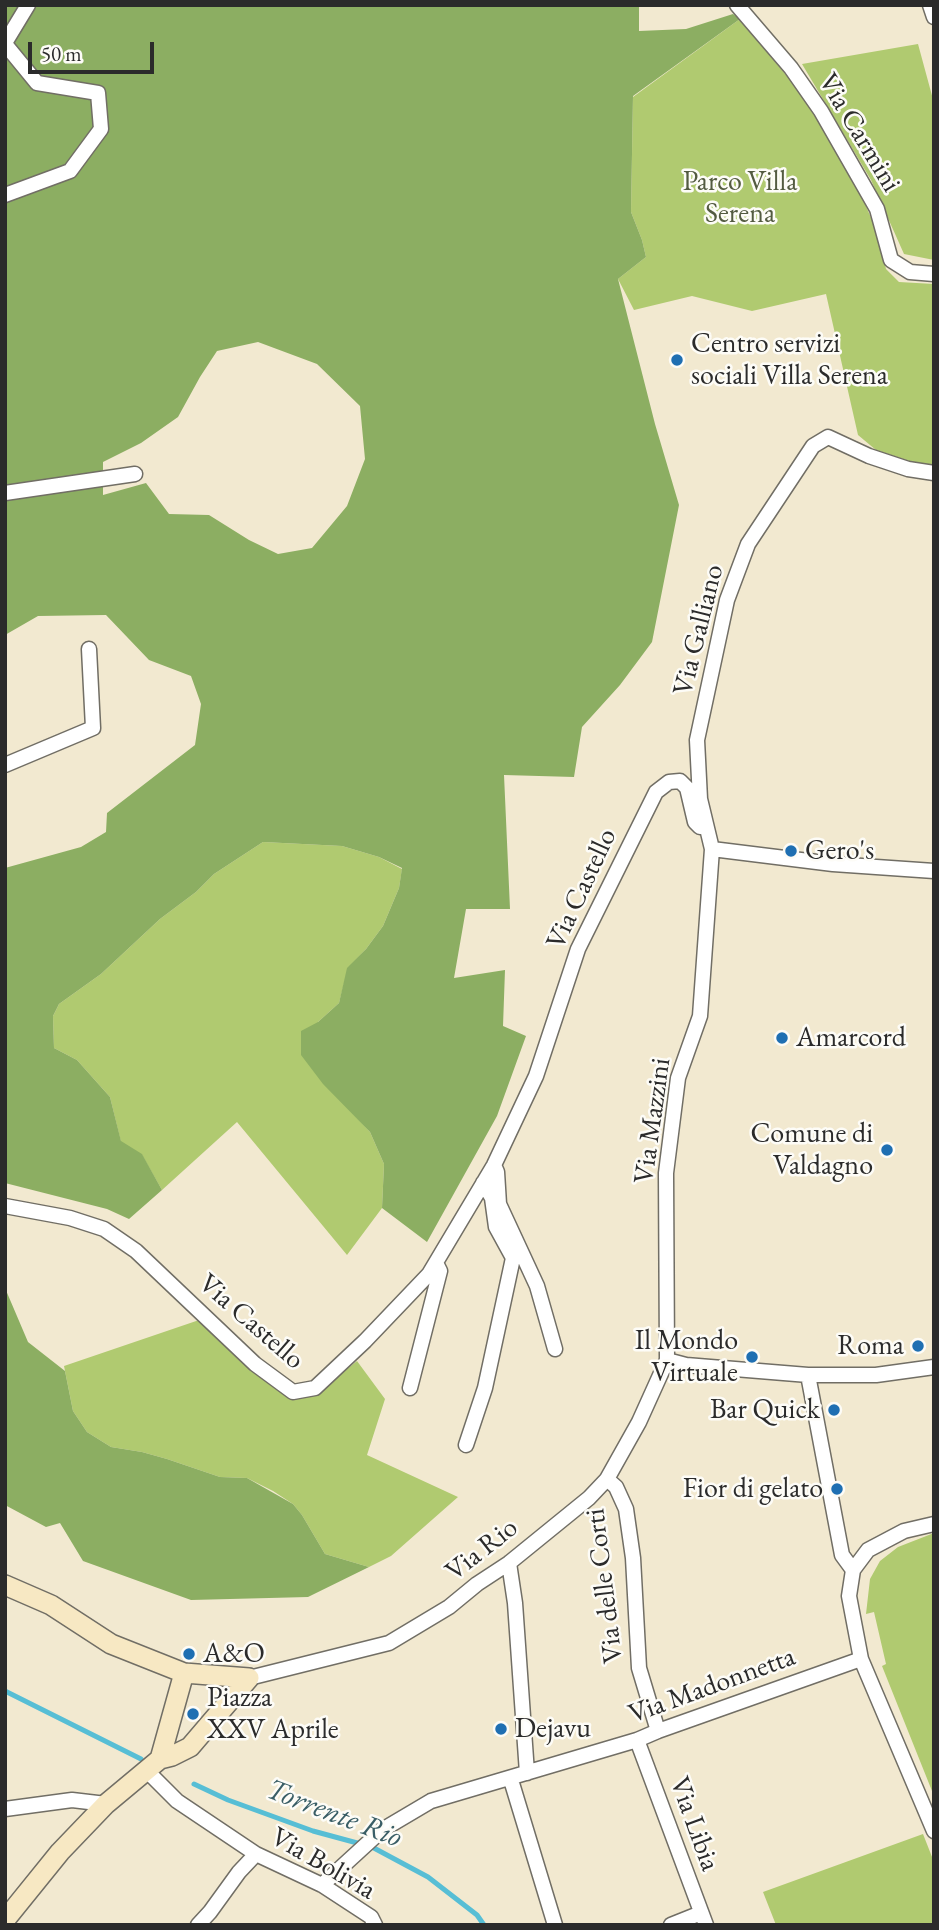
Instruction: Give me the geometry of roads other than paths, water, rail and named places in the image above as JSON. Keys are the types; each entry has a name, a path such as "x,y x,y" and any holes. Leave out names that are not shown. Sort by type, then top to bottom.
{"street":[{"path":"5,195 69,172 101,129 98,93 37,83 5,43 27,5"},
{"name":"Via Carmini","path":"737,5 791,68 821,111 877,209 891,260 910,272 934,274"},
{"path":"930,5 934,17"},
{"name":"Via Galliano","path":"712,849 700,799 697,740 727,600 748,544 813,446 828,437 869,456 908,469 934,473"},
{"path":"5,493 135,474"},
{"path":"5,765 93,728 89,649"},
{"name":"Via Castello","path":"5,1206 70,1218 103,1229 136,1251 255,1364 293,1392 314,1388 365,1341 429,1275 494,1165 536,1076 578,948 656,792 669,782 680,781 687,788 695,822 700,827 706,827"},
{"path":"712,849 832,864 934,871"},
{"name":"Via Mazzini","path":"667,1360 666,1173 678,1078 700,1016 712,849"},
{"path":"494,1165 499,1204 537,1286 555,1349"},
{"path":"466,1445 485,1388 513,1258 496,1227 492,1198 483,1183"},
{"name":"Via Castello","path":"410,1388 440,1271 436,1263"},
{"path":"667,1360 685,1365 808,1375 876,1375 934,1367"},
{"name":"Via Rio","path":"249,1678 389,1643 449,1607 509,1563 589,1498 607,1479 639,1422 667,1360"},
{"path":"808,1375 842,1555 853,1570"},
{"name":"Via delle Corti","path":"607,1479 616,1488 626,1508 633,1558 639,1668 658,1731"},
{"path":"934,1524 904,1531 868,1550 853,1570 849,1596 861,1659 934,1831"},
{"path":"509,1563 515,1603 527,1773"},
{"path":"5,1585 51,1605 111,1644 184,1673 249,1678"},
{"name":"Via Madonnetta","path":"322,1885 382,1830 431,1801 511,1780 637,1740 861,1659"},
{"path":"153,1764 184,1673"},
{"path":"214,1675 222,1713"},
{"path":"5,1920 60,1853 106,1804 153,1764 190,1747 222,1713 249,1678"},
{"name":"Via Libia","path":"637,1740 704,1919"},
{"name":"Via Bolivia","path":"153,1764 177,1801 256,1854 322,1885 371,1917 375,1925"},
{"path":"511,1780 555,1925"},
{"path":"5,1808 72,1800 106,1804"},
{"path":"198,1925 256,1854"},
{"path":"671,1925 704,1919"}],"waterway":[{"name":"Torrente Rio","path":"5,1691 141,1759"},
{"name":"Torrente Rio","path":"194,1784 228,1800 313,1831 372,1847 428,1877 477,1915 484,1925"}],"place":[{"name":"Centro servizi sociali Villa Serena","path":"677,360"},
{"name":"Gero's","path":"791,851"},
{"name":"Amarcord","path":"782,1038"},
{"name":"Comune di Valdagno","path":"887,1150"},
{"name":"Roma","path":"918,1346"},
{"name":"Il Mondo Virtuale","path":"752,1357"},
{"name":"Bar Quick","path":"834,1410"},
{"name":"Fior di gelato","path":"837,1489"},
{"name":"A&O","path":"189,1654"},
{"name":"Piazza XXV Aprile","path":"193,1714"},
{"name":"Dejavu","path":"501,1729"}],"park label":[{"name":"Parco Villa Serena","path":"740,198"}]}
